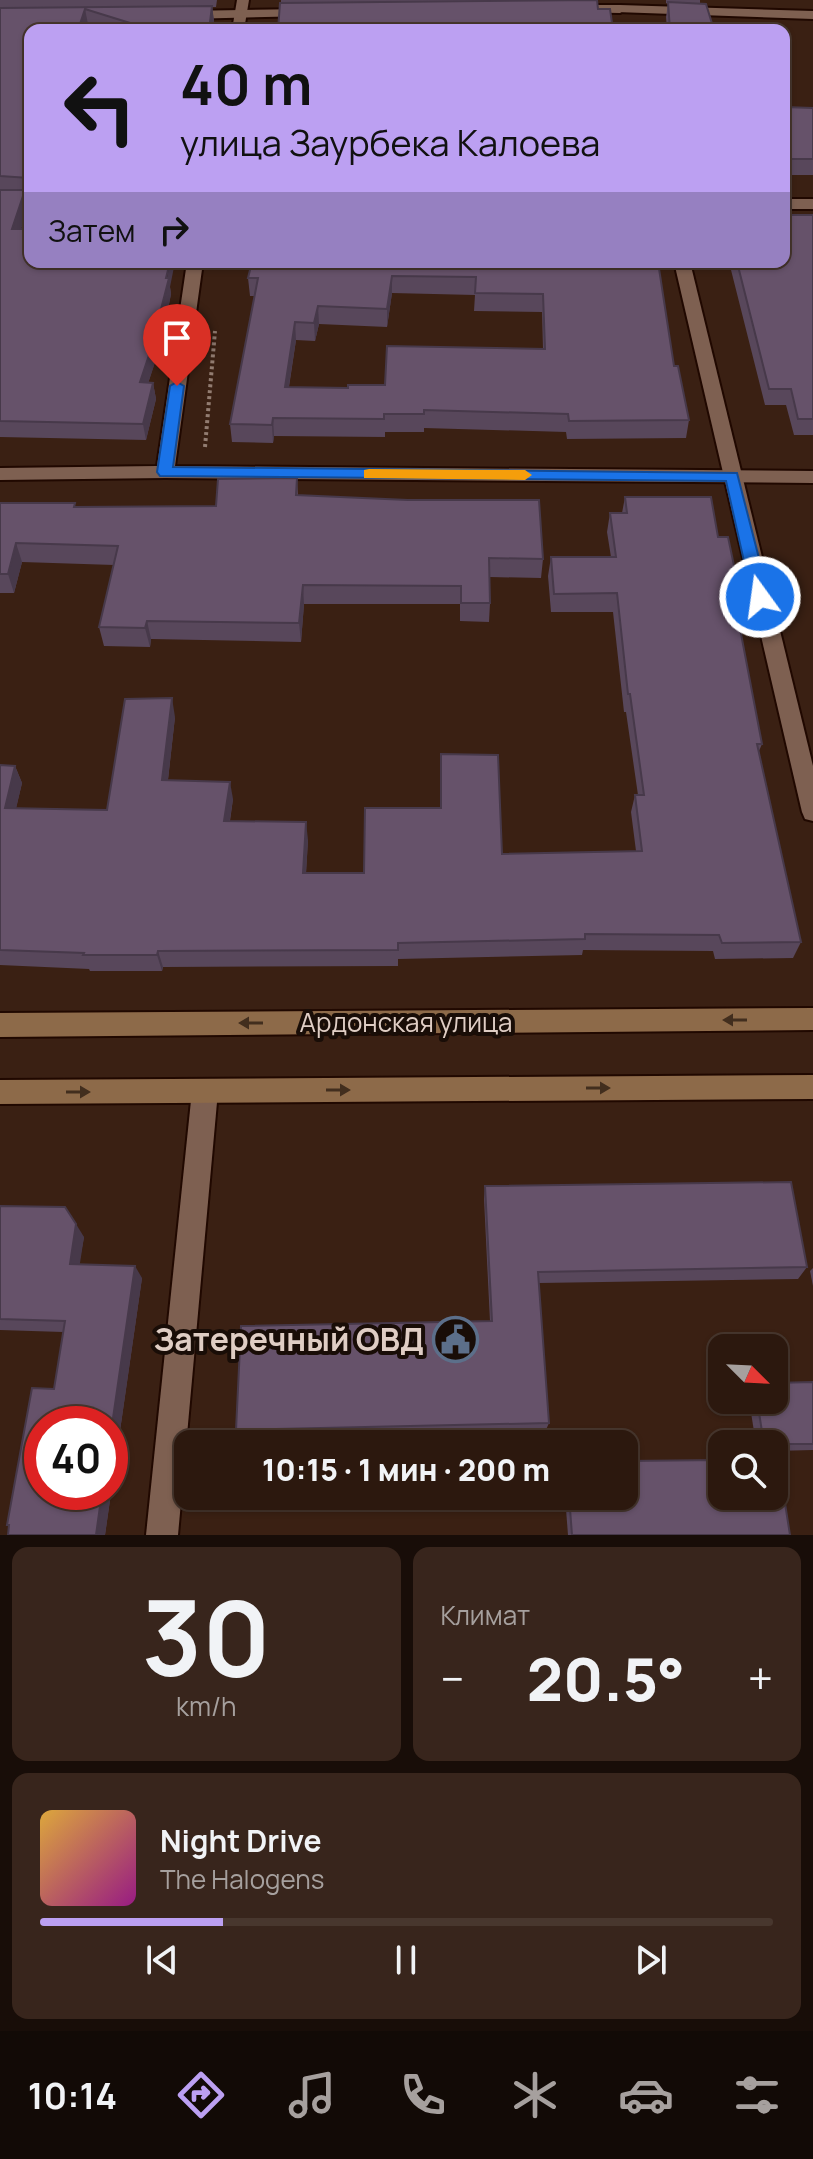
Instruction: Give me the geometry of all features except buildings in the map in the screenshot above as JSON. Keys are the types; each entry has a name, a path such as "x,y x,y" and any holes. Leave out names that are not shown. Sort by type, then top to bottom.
{"main road":[{"name":"Ардонская улица","path":"0,1025 813,1019"},
{"path":"0,1092 813,1087"}],"street":[{"path":"174,15 242,7 321,13"},
{"path":"559,10 813,15"},
{"path":"0,199 24,199"},
{"path":"790,204 813,204"},
{"path":"165,472 194,268"},
{"path":"683,268 813,812"},
{"path":"0,474 165,472 813,477"},
{"path":"162,1535 205,1091"}],"path":[{"path":"205,447 215,324"}],"slow traffic":[{"path":"369,474 525,475"}],"place":[{"name":"Затеречный ОВД","path":"455,1339"}],"route":[{"path":"177,386 165,472 732,476 760,597"}]}
